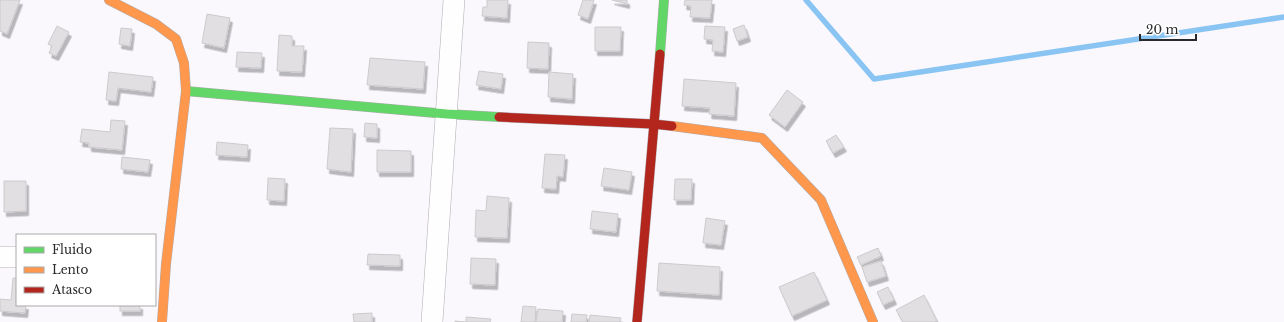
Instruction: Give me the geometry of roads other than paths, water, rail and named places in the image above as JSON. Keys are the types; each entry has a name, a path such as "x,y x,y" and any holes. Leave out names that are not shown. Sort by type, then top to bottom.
{"street":[{"path":"109,0 156,24 176,39 184,63 186,91 160,264 162,322"},
{"path":"432,322 454,0"},
{"path":"637,322 664,0"},
{"path":"186,91 447,114 653,124 762,138 821,200 872,322"},
{"path":"0,257 16,258"}],"waterway":[{"path":"806,0 874,79 1284,17"}]}
